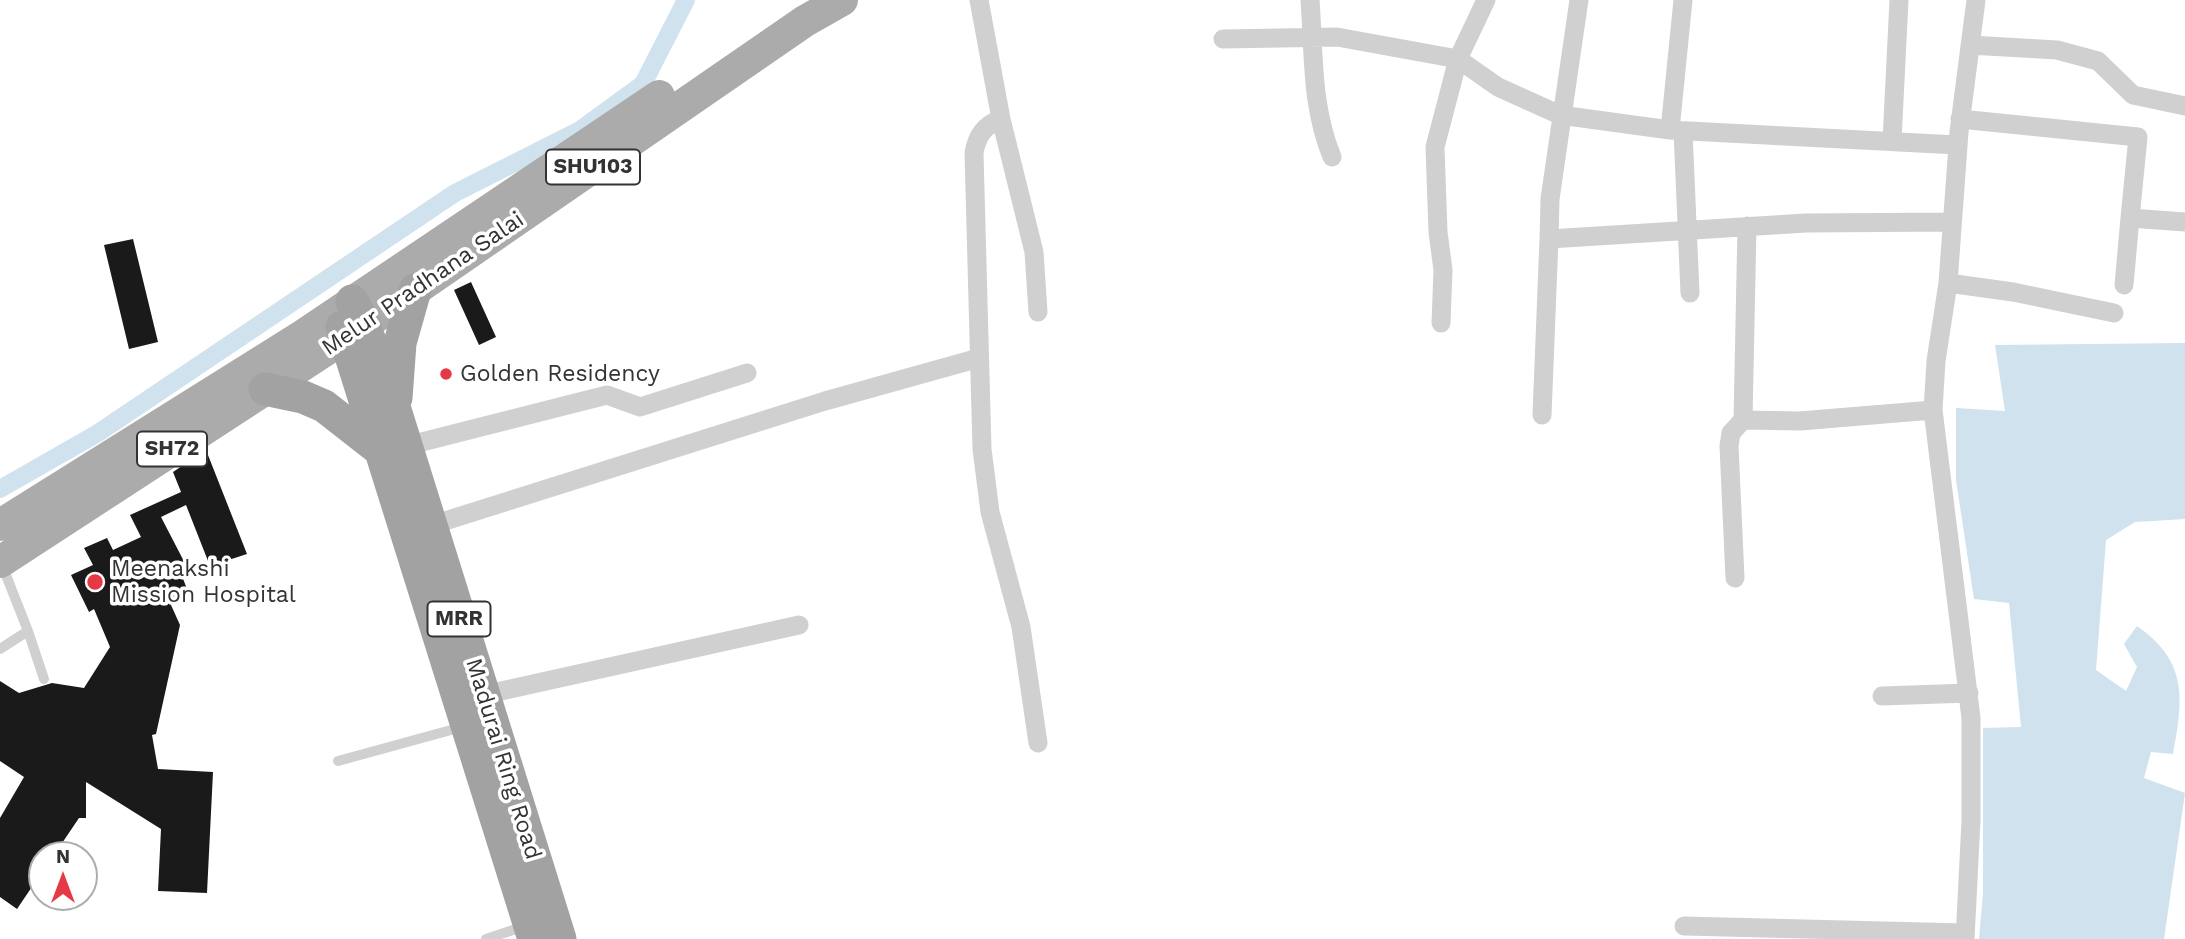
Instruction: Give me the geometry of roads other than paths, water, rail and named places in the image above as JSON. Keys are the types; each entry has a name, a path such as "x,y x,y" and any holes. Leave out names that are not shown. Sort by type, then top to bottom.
{"highway":[{"path":"395,410 400,343 415,290"},
{"name":"Madurai Ring Road","path":"349,319 395,410 393,448 429,526 560,939"},
{"name":"Madurai Ring Road","path":"349,319 393,448 467,725 531,932"},
{"path":"265,389 303,397 324,406 393,448"}],"main road":[{"name":"Melur Pradhana Salai","path":"0,525 349,319 803,0"},
{"name":"Melur Pradhana Salai","path":"0,561 265,389 349,319 415,290 805,21 842,0"}],"street":[{"path":"979,0 1000,119 1034,252 1038,312"},
{"path":"1310,0 1314,83 1320,128 1332,157"},
{"path":"1441,323 1443,270 1438,232 1434,147 1458,59 1486,0"},
{"path":"1542,415 1550,198 1560,115 1579,0"},
{"path":"1683,0 1676,130 1690,231 1690,293"},
{"path":"1892,141 1899,0"},
{"path":"1685,926 1965,936 1971,821 1969,693 1933,410 1936,361 1948,283 1960,119 1976,0"},
{"path":"1223,39 1337,37 1458,59 1498,88 1560,115 1676,130 1958,145"},
{"path":"1970,45 2057,50 2098,61 2133,95 2185,106"},
{"path":"1000,119 988,124 975,143 974,153 982,449 990,512 1021,627 1038,743"},
{"path":"1960,119 2138,136 2124,285"},
{"path":"2130,218 2185,222"},
{"path":"1549,239 1747,226 1952,222"},
{"path":"1735,578 1729,446 1731,433 1743,420 1747,226"},
{"path":"1948,283 2013,292 2114,313"},
{"path":"429,526 825,401 979,358"},
{"path":"393,448 607,395 640,407 747,373"},
{"path":"1743,420 1800,421 1933,410"},
{"path":"483,695 799,625"},
{"path":"1882,696 1969,693"}],"lane":[{"path":"0,561 44,679"},
{"path":"0,649 28,631"},
{"path":"338,761 467,725"},
{"path":"486,939 531,932"}],"water":[{"path":"2185,343 2185,519 2135,522 2106,540 2096,670 2126,691 2137,667 2124,644 2137,626 2165,652 2178,680 2179,713 2173,754 2151,752 2144,778 2185,793 2164,939 1979,939 1983,893 1983,728 2021,727 2009,603 1974,599 1956,480 1956,408 2005,411 1995,345"}],"waterway":[{"path":"0,489 98,433 455,193 580,130 643,84 686,0"}],"place":[{"name":"Golden Residency","path":"446,374"},
{"name":"Meenakshi Mission Hospital","path":"95,582"}]}
